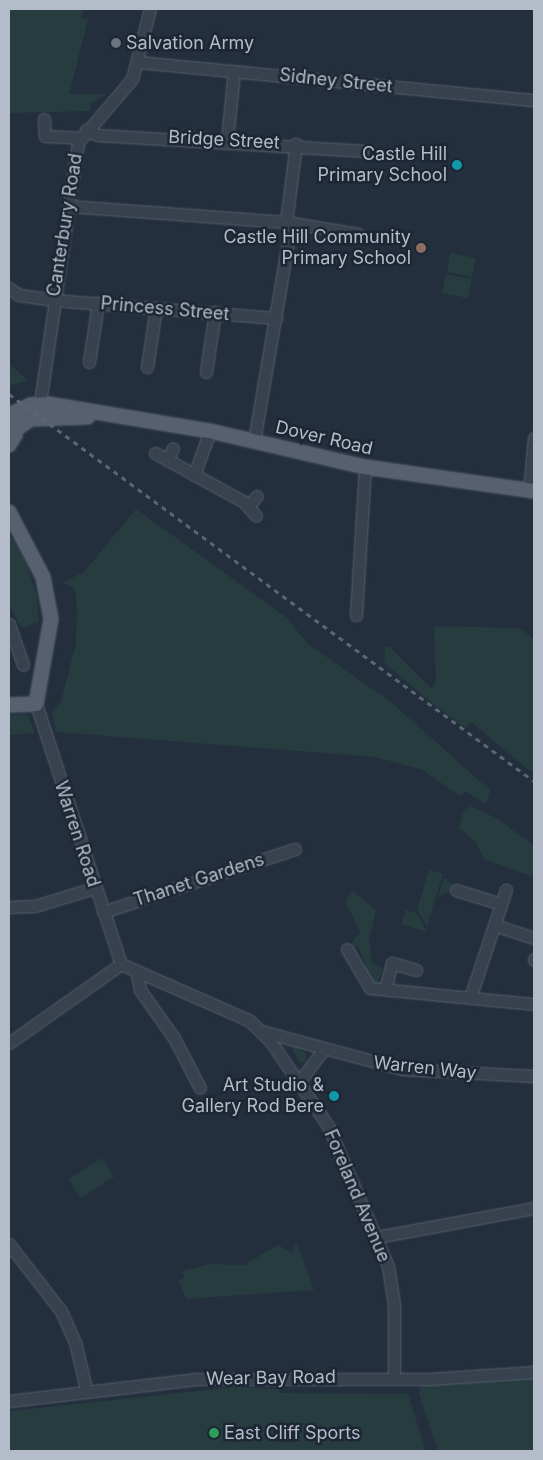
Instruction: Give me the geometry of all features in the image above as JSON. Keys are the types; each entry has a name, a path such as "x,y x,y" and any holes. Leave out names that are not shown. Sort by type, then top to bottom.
{"main road":[{"name":"Dover Road","path":"9,415 40,404 210,431 365,467 532,491"},
{"name":"Dover Road","path":"12,426 31,419 106,416"},
{"path":"9,445 12,426"},
{"path":"9,512 49,597 50,634 37,686 36,704 9,704"},
{"path":"9,704 37,686"}],"street":[{"name":"Canterbury Road","path":"40,404 68,206 83,134 127,86 138,62 150,9"},
{"name":"Sidney Street","path":"138,62 534,100"},
{"path":"227,140 234,71"},
{"name":"Bridge Street","path":"44,119 45,136 83,134 227,140 296,144 363,151"},
{"path":"254,441 276,318 296,144"},
{"path":"68,206 288,223 358,234"},
{"name":"Princess Street","path":"9,288 19,295 54,300 276,318"},
{"path":"89,362 98,303"},
{"path":"147,367 156,308"},
{"path":"206,372 215,312"},
{"path":"194,475 210,431"},
{"path":"532,491 534,438"},
{"path":"167,460 173,448"},
{"path":"155,453 248,506 256,516"},
{"path":"356,615 365,467"},
{"path":"248,506 257,496"},
{"path":"9,624 23,665"},
{"path":"16,644 28,640"},
{"name":"Warren Road","path":"36,704 94,888 121,964"},
{"name":"Thanet Gardens","path":"103,912 295,848"},
{"path":"9,907 35,906 94,888"},
{"path":"456,890 501,904"},
{"path":"470,998 506,890"},
{"path":"494,925 534,938"},
{"path":"346,949 366,986 534,1004"},
{"path":"385,989 392,963 416,970"},
{"path":"9,1043 121,964"},
{"name":"Foreland Avenue","path":"121,964 137,974 227,1009 261,1031 299,1082 336,1140 377,1237 394,1295 394,1378"},
{"path":"137,974 140,990 174,1038 200,1088"},
{"name":"Warren Way","path":"261,1031 278,1032 323,1050 402,1069 534,1076"},
{"path":"299,1082 323,1050"},
{"path":"377,1237 534,1208"},
{"path":"9,1244 61,1311 75,1342 86,1389"},
{"name":"Wear Bay Road","path":"9,1401 86,1389 235,1377 394,1378 534,1372"}],"green space":[{"path":"9,9 83,9 81,18 88,20 69,94 107,94 91,103 90,111 9,113"},
{"path":"450,253 476,258 472,277 447,272"},
{"path":"446,274 472,279 468,298 442,293"},
{"path":"9,364 28,380 9,386"},
{"path":"136,509 287,618 307,643 392,703 490,790 486,804 465,791 461,797 423,770 375,757 56,732 52,712 61,702 76,643 77,612 75,589 63,582 84,572"},
{"path":"9,532 27,565 37,597 39,622 22,628 9,605"},
{"path":"434,626 520,628 534,639 534,774 471,722 465,728 384,662 385,647 390,647 431,688 436,683"},
{"path":"9,714 28,715 35,733 9,735"},
{"path":"471,806 498,819 534,846 534,877 484,859 476,842 459,828 463,813"},
{"path":"429,870 443,874 427,926 417,910"},
{"path":"444,878 453,885 451,891 438,897"},
{"path":"352,891 376,910 369,939 372,963 383,969 376,986 372,986 362,968 366,965 358,947 350,946 360,932 345,901"},
{"path":"406,910 416,913 427,932 401,924"},
{"path":"290,1045 306,1053 306,1062 300,1063"},
{"path":"102,1158 114,1177 80,1198 69,1179"},
{"path":"296,1241 314,1290 186,1299 178,1280 184,1278 182,1271 211,1264 244,1265 278,1245 292,1253"},
{"path":"534,1376 534,1451 438,1451 419,1394 422,1383"},
{"name":"East Cliff Sports","path":"235,1387 278,1389 281,1393 408,1394 426,1451 9,1451 9,1411"}],"railway":[{"path":"9,394 534,781"}],"place":[{"name":"Salvation Army","path":"116,43"},
{"name":"Castle Hill Primary School","path":"457,165"},
{"name":"Castle Hill Community Primary School","path":"421,248"},
{"name":"Art Studio & Gallery Rod Bere","path":"334,1096"},
{"name":"East Cliff Sports","path":"214,1433"}]}
